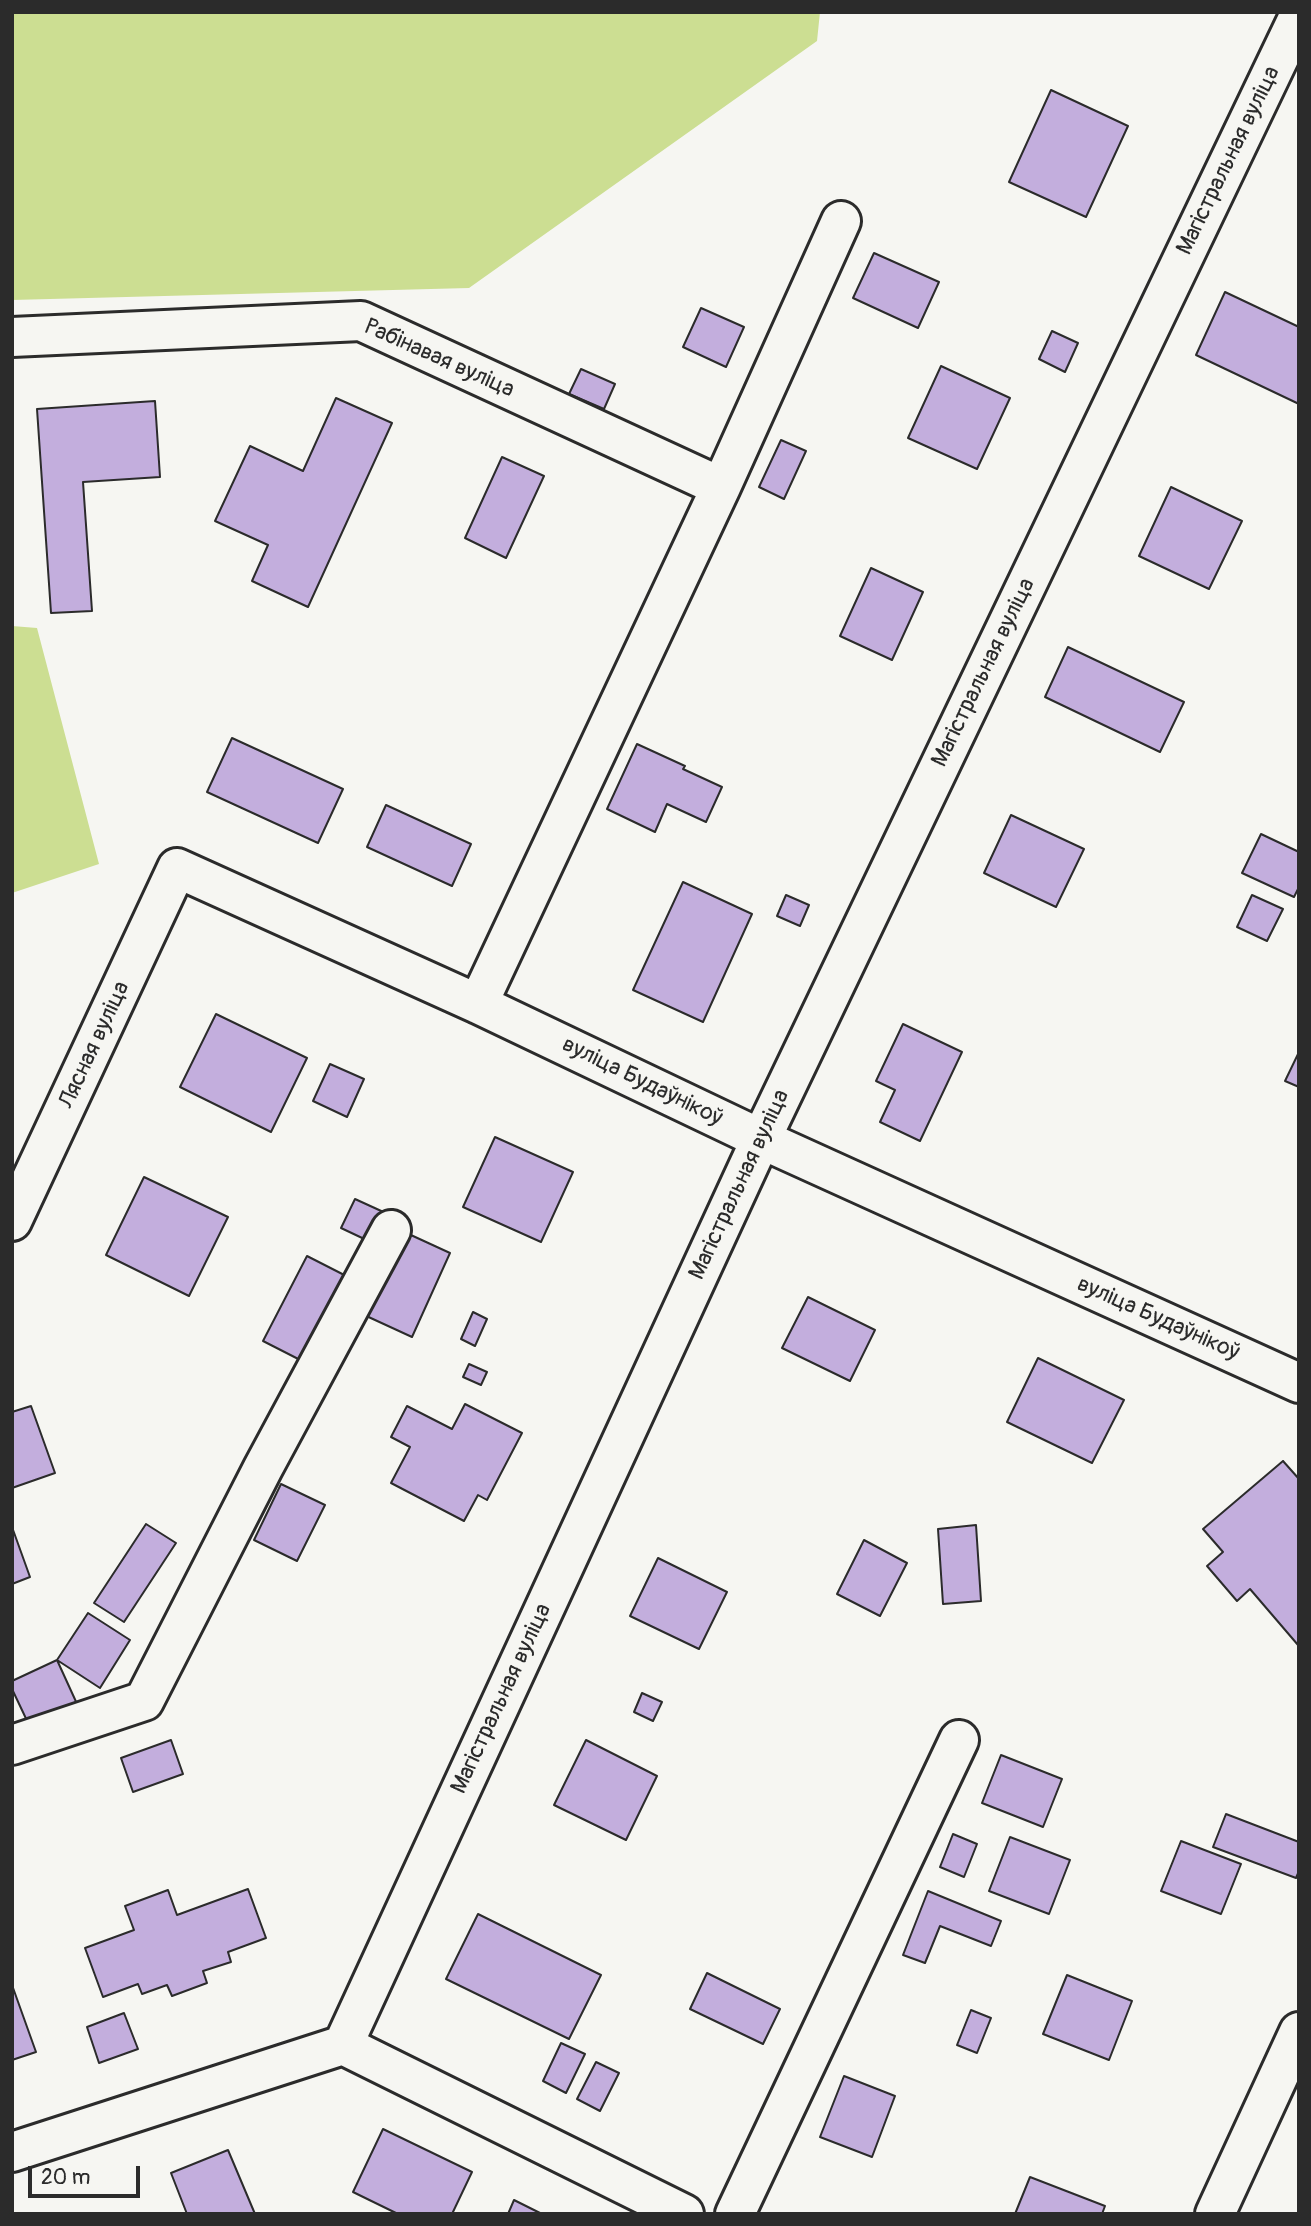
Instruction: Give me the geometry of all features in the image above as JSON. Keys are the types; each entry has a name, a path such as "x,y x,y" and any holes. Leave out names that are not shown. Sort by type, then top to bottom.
{"street":[{"name":"Магістральная вуліца","path":"343,2045 761,1139 1299,16"},
{"path":"478,1004 721,487 841,221"},
{"name":"Рабінавая вуліца","path":"12,337 360,321 721,487"},
{"name":"вуліца Будаўнікоў","path":"177,868 478,1004 761,1139 1299,1383"},
{"name":"Лясная вуліца","path":"12,1221 177,868"},
{"path":"12,1745 144,1701 263,1468 391,1230"},
{"path":"735,2214 959,1740"},
{"path":"1216,2214 1299,2032"},
{"path":"12,2152 343,2045 684,2214"}],"green space":[{"path":"12,12 820,12 817,41 469,288 12,300"},
{"path":"12,626 37,628 99,864 12,893"}],"building":[{"path":"1051,90 1128,126 1086,217 1009,182"},
{"path":"874,253 939,282 918,328 853,298"},
{"path":"1225,292 1299,327 1299,404 1196,355"},
{"path":"701,308 744,327 726,367 683,347"},
{"path":"1052,331 1078,343 1065,372 1039,359"},
{"path":"941,366 1010,398 977,469 908,438"},
{"path":"581,369 615,384 604,409 569,394"},
{"path":"336,398 392,423 308,607 252,581 268,545 215,521 250,446 303,471"},
{"path":"155,401 160,477 83,482 92,611 51,613 37,409"},
{"path":"781,440 806,451 784,499 759,487"},
{"path":"502,457 544,476 506,558 465,538"},
{"path":"1171,487 1242,521 1209,589 1139,556"},
{"path":"871,568 923,592 892,660 840,636"},
{"path":"1068,647 1184,702 1160,752 1045,697"},
{"path":"232,738 343,789 318,843 207,792"},
{"path":"637,744 722,787 706,822 667,804 655,832 607,809"},
{"path":"386,805 471,844 452,886 367,847"},
{"path":"1011,815 1084,849 1056,907 984,873"},
{"path":"1261,834 1299,852 1299,887 1294,897 1242,873"},
{"path":"683,882 752,914 703,1022 633,990"},
{"path":"786,895 809,905 800,926 777,916"},
{"path":"1252,895 1283,909 1267,941 1237,927"},
{"path":"216,1014 307,1058 271,1132 180,1087"},
{"path":"903,1024 962,1052 920,1141 880,1122 895,1090 876,1081"},
{"path":"1299,1052 1299,1087 1285,1081"},
{"path":"330,1064 364,1079 347,1117 313,1101"},
{"path":"495,1137 573,1172 541,1242 463,1207"},
{"path":"144,1177 228,1217 189,1296 106,1255"},
{"path":"355,1199 390,1215 377,1245 341,1228"},
{"path":"400,1230 450,1253 412,1337 362,1314"},
{"path":"307,1256 356,1281 312,1366 263,1341"},
{"path":"808,1297 875,1330 850,1381 782,1348"},
{"path":"473,1312 487,1319 475,1346 461,1339"},
{"path":"1038,1358 1124,1400 1092,1463 1007,1422"},
{"path":"469,1364 487,1372 481,1385 463,1377"},
{"path":"465,1404 522,1433 487,1500 478,1495 464,1521 391,1483 410,1447 391,1437 407,1406 452,1429"},
{"path":"31,1406 55,1473 12,1488 12,1412"},
{"path":"1283,1461 1299,1479 1298,1645 1250,1589 1237,1601 1207,1566 1223,1552 1203,1529"},
{"path":"281,1484 325,1505 297,1561 254,1540"},
{"path":"146,1524 176,1543 124,1622 94,1603"},
{"path":"976,1525 981,1601 943,1604 938,1529"},
{"path":"12,1527 30,1577 12,1584"},
{"path":"864,1540 907,1563 880,1616 837,1594"},
{"path":"658,1558 727,1592 699,1649 630,1616"},
{"path":"88,1613 130,1640 100,1688 57,1660"},
{"path":"57,1660 78,1706 30,1727 12,1689 12,1681"},
{"path":"642,1693 662,1702 653,1721 634,1712"},
{"path":"171,1740 183,1774 133,1792 121,1758"},
{"path":"586,1740 657,1776 626,1840 554,1805"},
{"path":"1001,1755 1062,1779 1043,1827 982,1803"},
{"path":"1226,1814 1299,1842 1299,1871 1296,1878 1213,1847"},
{"path":"953,1834 977,1844 964,1877 940,1867"},
{"path":"1010,1837 1070,1860 1049,1914 989,1891"},
{"path":"1181,1841 1241,1864 1221,1914 1161,1891"},
{"path":"248,1889 266,1938 228,1952 231,1962 203,1971 207,1983 172,1996 167,1985 142,1994 138,1984 103,1997 85,1948 134,1930 125,1906 168,1890 177,1915"},
{"path":"928,1891 1001,1921 991,1946 940,1926 925,1963 903,1955"},
{"path":"478,1914 601,1975 569,2039 446,1979"},
{"path":"707,1973 780,2009 763,2044 690,2009"},
{"path":"1067,1975 1132,2001 1109,2060 1043,2034"},
{"path":"12,1985 36,2052 12,2060"},
{"path":"971,2010 991,2018 977,2053 957,2045"},
{"path":"124,2013 138,2049 99,2063 87,2027"},
{"path":"561,2043 585,2054 566,2093 543,2081"},
{"path":"596,2062 619,2073 600,2111 577,2099"},
{"path":"844,2076 895,2096 872,2157 820,2137"},
{"path":"383,2129 472,2172 452,2214 398,2214 353,2192"},
{"path":"228,2150 255,2214 187,2214 171,2173"},
{"path":"1030,2177 1105,2206 1102,2214 1015,2214"},
{"path":"514,2200 542,2214 508,2214"}]}
